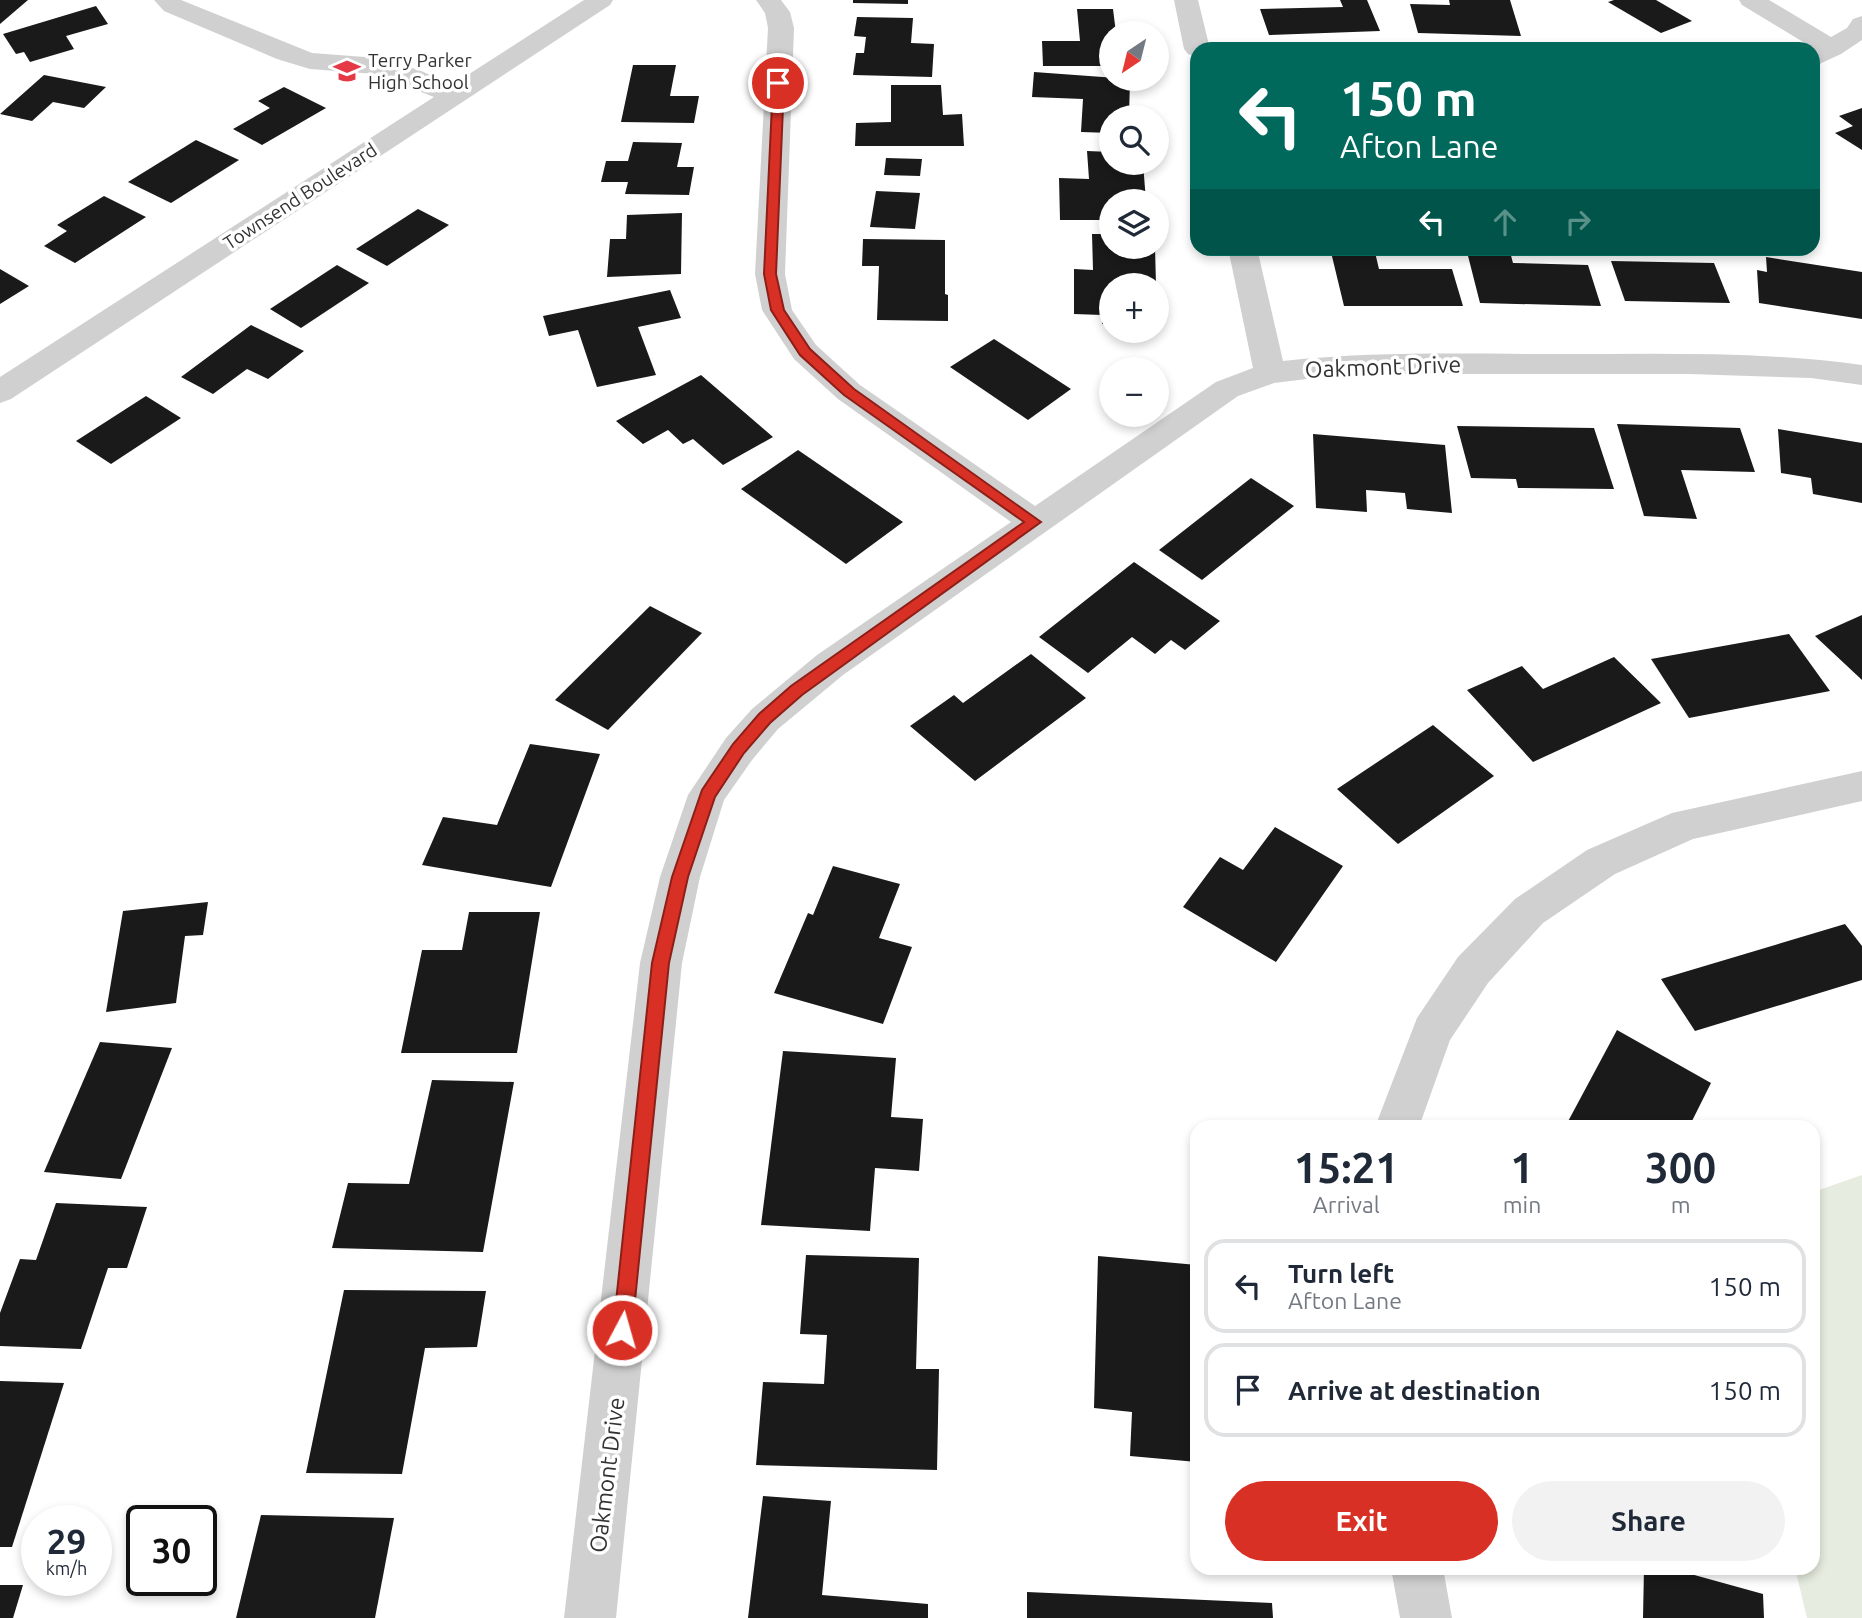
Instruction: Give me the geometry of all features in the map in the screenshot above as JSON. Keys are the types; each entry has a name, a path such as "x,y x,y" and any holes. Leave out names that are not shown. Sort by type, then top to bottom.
{"street":[{"path":"166,0 173,6 286,54 310,61 378,66 410,76 453,96"},
{"name":"Townsend Boulevard","path":"0,392 601,0"},
{"path":"768,0 777,12 781,29 770,274 778,310 805,352 849,392 1034,522"},
{"path":"1186,0 1195,42"},
{"path":"1751,0 1807,42"},
{"path":"1823,54 1856,33 1862,24"},
{"path":"1244,256 1270,373"},
{"name":"Oakmont Drive","path":"590,1618 661,963 680,877 707,795 756,729 796,691 1034,522 1227,390 1270,373 1348,364 1689,363 1811,368 1862,375"},
{"path":"1400,1120 1432,1031 1473,970 1529,911 1601,862 1686,824 1862,786"},
{"path":"1418,1575 1426,1618"}],"shaded area":[{"path":"1862,1175 1862,1618 1807,1618 1797,1575 1820,1575 1820,1190"}],"building":[{"path":"0,0 28,0 0,24"},
{"path":"853,0 908,0 908,4 853,3"},
{"path":"1340,0 1367,0 1380,31 1269,35 1260,9 1343,7"},
{"path":"1449,0 1510,0 1521,36 1418,33 1410,4 1450,5"},
{"path":"1656,0 1692,21 1661,33 1608,2"},
{"path":"96,6 108,24 66,36 74,49 30,62 24,52 16,54 3,34"},
{"path":"1077,9 1113,9 1114,21 1099,21 1099,66 1043,66 1042,41 1080,41"},
{"path":"857,17 913,18 911,43 934,44 932,77 853,75 856,53 864,53 866,37 854,36"},
{"path":"633,65 676,65 670,96 699,96 694,123 621,122"},
{"path":"1034,72 1099,77 1099,91 1130,91 1129,105 1099,105 1099,133 1081,132 1083,99 1032,97"},
{"path":"44,75 106,87 84,108 53,102 32,121 0,114"},
{"path":"891,85 941,85 943,115 962,114 964,146 855,146 856,123 891,122"},
{"path":"284,87 326,108 262,145 233,129 270,108 258,101"},
{"path":"1862,108 1862,150 1835,133 1853,126 1839,116"},
{"path":"196,140 239,160 171,203 128,182"},
{"path":"633,142 682,143 677,167 694,167 689,195 625,194 628,182 601,182 606,161 628,161"},
{"path":"1087,151 1099,152 1099,175 1144,175 1145,189 1099,189 1099,220 1060,220 1059,178 1089,179"},
{"path":"886,158 922,159 920,176 884,175"},
{"path":"876,191 920,193 915,229 870,227"},
{"path":"104,196 146,217 75,263 44,246 67,231 57,225"},
{"path":"418,209 449,225 387,266 356,249"},
{"path":"682,213 681,274 607,277 610,239 626,239 627,215"},
{"path":"1092,234 1099,234 1099,259 1155,259 1156,273 1099,273 1099,315 1074,314 1074,269 1093,270"},
{"path":"863,239 945,240 948,321 877,320 879,266 862,266"},
{"path":"1332,256 1376,256 1379,269 1452,269 1463,306 1344,306"},
{"path":"1468,256 1511,256 1513,263 1588,265 1601,306 1480,303"},
{"path":"1766,257 1862,272 1862,319 1759,303 1757,270 1767,272"},
{"path":"1611,261 1714,263 1730,303 1625,301"},
{"path":"337,265 369,283 301,328 270,309"},
{"path":"0,269 29,286 0,304"},
{"path":"670,290 681,318 638,327 656,375 597,387 578,330 549,336 543,316"},
{"path":"251,325 304,351 268,379 247,369 213,394 181,377"},
{"path":"994,339 1071,389 1028,420 950,367"},
{"path":"701,375 773,437 723,465 693,439 683,444 668,430 643,444 616,421"},
{"path":"146,396 181,418 111,464 76,441"},
{"path":"1617,424 1740,428 1755,472 1681,470 1697,519 1644,516"},
{"path":"1457,426 1594,428 1614,489 1518,488 1516,479 1471,478"},
{"path":"1778,429 1862,443 1862,503 1813,494 1811,478 1781,473"},
{"path":"1313,434 1445,445 1452,513 1407,509 1405,493 1366,490 1367,512 1316,508"},
{"path":"798,450 903,522 846,564 741,489"},
{"path":"1251,478 1294,506 1202,580 1159,550"},
{"path":"1134,562 1220,621 1185,650 1171,640 1155,654 1132,637 1088,673 1039,637"},
{"path":"650,606 702,633 608,730 555,700"},
{"path":"1862,615 1862,680 1815,636"},
{"path":"1789,634 1830,691 1689,718 1651,659"},
{"path":"1031,654 1086,698 975,781 910,726 954,695 963,703"},
{"path":"1614,657 1661,703 1533,762 1467,690 1522,666 1543,689"},
{"path":"1433,725 1494,776 1398,844 1337,789"},
{"path":"530,744 600,754 551,887 422,865 443,817 497,825"},
{"path":"1275,827 1343,866 1276,962 1183,907 1220,857 1243,870"},
{"path":"833,866 900,884 879,938 912,947 883,1024 774,993 808,913 813,915"},
{"path":"208,902 203,935 185,936 176,1003 106,1012 123,911"},
{"path":"469,912 540,912 517,1053 401,1053 422,950 462,950"},
{"path":"1845,924 1862,946 1862,980 1695,1031 1661,979"},
{"path":"1617,1030 1711,1083 1692,1120 1569,1120"},
{"path":"100,1042 172,1048 121,1179 44,1172"},
{"path":"783,1051 896,1058 891,1117 923,1119 919,1171 875,1168 870,1231 761,1225"},
{"path":"432,1080 514,1082 483,1252 332,1248 348,1183 409,1184"},
{"path":"56,1203 147,1207 127,1268 108,1268 81,1349 0,1346 0,1313 20,1259 36,1260"},
{"path":"806,1255 919,1258 916,1369 939,1369 937,1470 756,1465 763,1382 824,1384 827,1335 800,1334"},
{"path":"1098,1256 1190,1264 1190,1461 1130,1456 1132,1412 1094,1408"},
{"path":"344,1290 486,1291 477,1347 425,1348 402,1474 306,1473"},
{"path":"0,1381 64,1383 25,1505 21,1505 21,1519 12,1547 0,1547"},
{"path":"763,1496 831,1501 822,1595 928,1604 928,1618 748,1618"},
{"path":"261,1515 394,1518 375,1618 236,1618"},
{"path":"1644,1575 1694,1575 1763,1594 1764,1618 1643,1618"},
{"path":"0,1585 21,1585 13,1618 0,1618"},
{"path":"1027,1592 1272,1603 1273,1618 1027,1618"}],"place":[{"name":"Terry Parker High School","path":"347,71"}],"route":[{"path":"622,1330 661,963 680,877 707,795 739,749 765,719 796,691 1034,522 849,392 805,352 778,310 770,274 778,83"}]}
